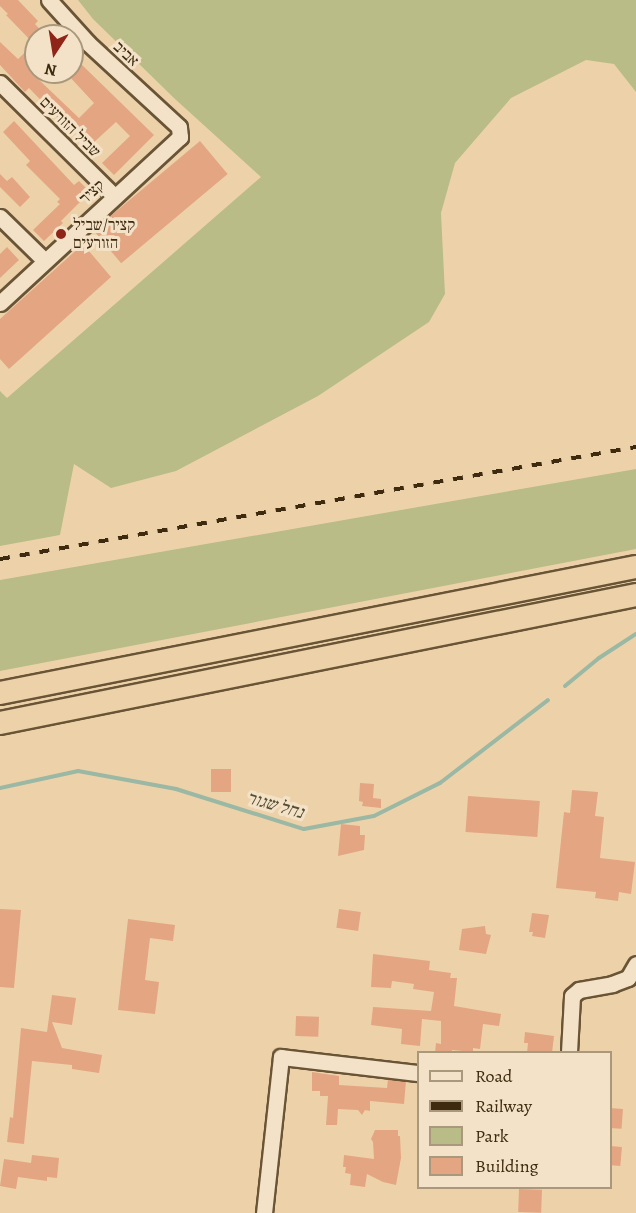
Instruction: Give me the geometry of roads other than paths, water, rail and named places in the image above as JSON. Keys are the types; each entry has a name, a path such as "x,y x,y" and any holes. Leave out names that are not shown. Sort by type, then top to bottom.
{"highway":[{"path":"0,693 636,567"},
{"path":"0,723 636,596"}],"street":[{"name":"אביב","path":"48,0 88,43 180,127 180,132"},
{"name":"שביל הזורעים","path":"0,83 114,196"},
{"name":"קציר","path":"0,303 114,196 178,141 180,132"},
{"path":"0,217 44,260"},
{"path":"569,1051 572,996 579,990 612,984 628,978 636,964"},
{"path":"264,1213 281,1057 417,1073"}],"waterway":[{"name":"נחל שגור","path":"565,686 599,658 636,634"},
{"name":"נחל שגור","path":"0,788 78,771 176,789 304,829 374,816 440,783 548,700"}],"railway":[{"path":"0,559 636,447"}],"place":[{"name":"קציר/שביל הזורעים","path":"61,234"}]}
